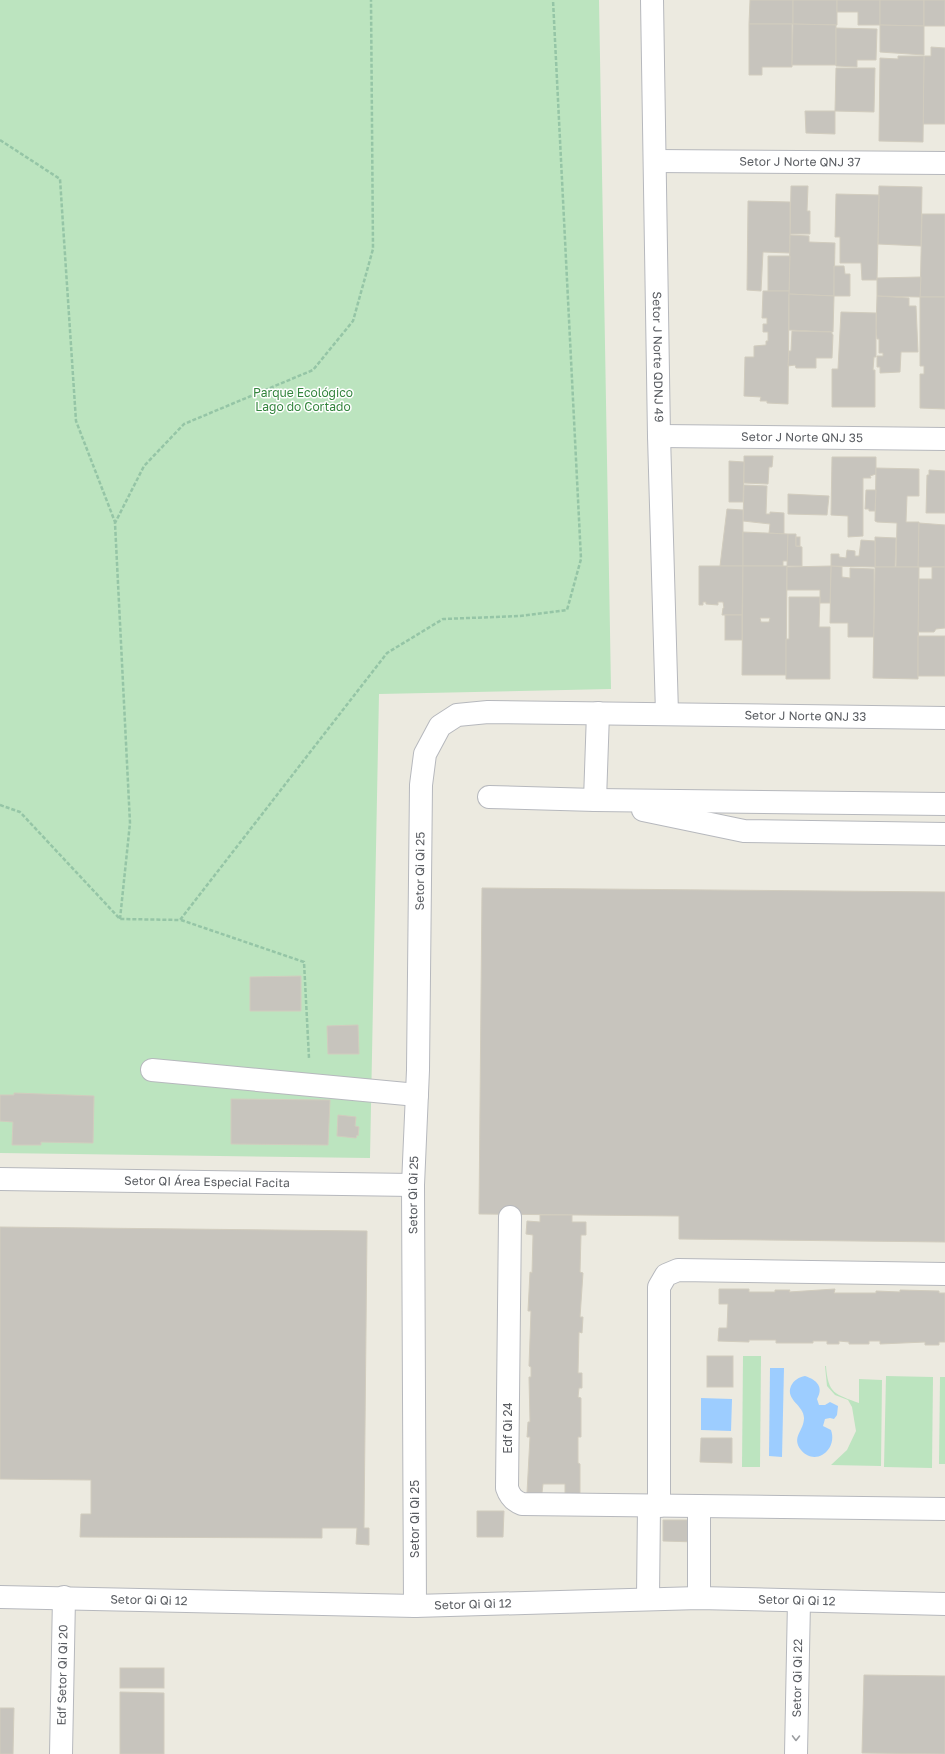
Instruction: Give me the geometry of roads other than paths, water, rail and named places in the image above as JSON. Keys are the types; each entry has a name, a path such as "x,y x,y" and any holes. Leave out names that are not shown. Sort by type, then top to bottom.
{"street":[{"name":"Setor J Norte QDNJ 49","path":"652,0 659,436 667,713"},
{"name":"Setor J Norte QNJ 37","path":"654,161 945,163"},
{"name":"Setor J Norte QNJ 35","path":"659,436 945,439"},
{"name":"Setor Qi Qi 25","path":"415,1606 413,1185 417,1096 422,785 425,754 440,726 457,715 488,712 598,713"},
{"name":"Setor J Norte QNJ 33","path":"598,713 945,718"},
{"path":"595,800 598,713"},
{"path":"489,797 595,800 945,804"},
{"path":"595,800 744,832 945,834"},
{"path":"152,1070 417,1096"},
{"name":"Setor QI Área Especial Facita","path":"0,1179 413,1185"},
{"name":"Edf Qi 24","path":"510,1217 507,1488 509,1494 517,1503 522,1504 654,1506"},
{"path":"648,1598 654,1506 659,1287 666,1275 678,1270 945,1274"},
{"path":"654,1506 945,1509"},
{"path":"699,1506 699,1598"},
{"name":"Setor Qi Qi 12","path":"0,1597 64,1597 415,1606 648,1598 945,1604"},
{"name":"Edf Setor Qi Qi 20","path":"61,1754 64,1597"},
{"name":"Setor Qi Qi 22","path":"796,1754 799,1601"}],"water":[{"path":"770,1368 784,1368 782,1457 769,1456"},
{"path":"805,1376 818,1384 820,1391 817,1399 819,1405 825,1405 830,1402 838,1406 837,1415 834,1419 825,1419 823,1426 831,1430 831,1444 824,1454 813,1457 807,1455 798,1445 797,1441 804,1418 801,1409 790,1395 791,1386 795,1380"},
{"path":"701,1398 732,1399 731,1431 701,1430"}],"park label":[{"name":"Parque Ecológico Lago do Cortado","path":"303,400"}]}
